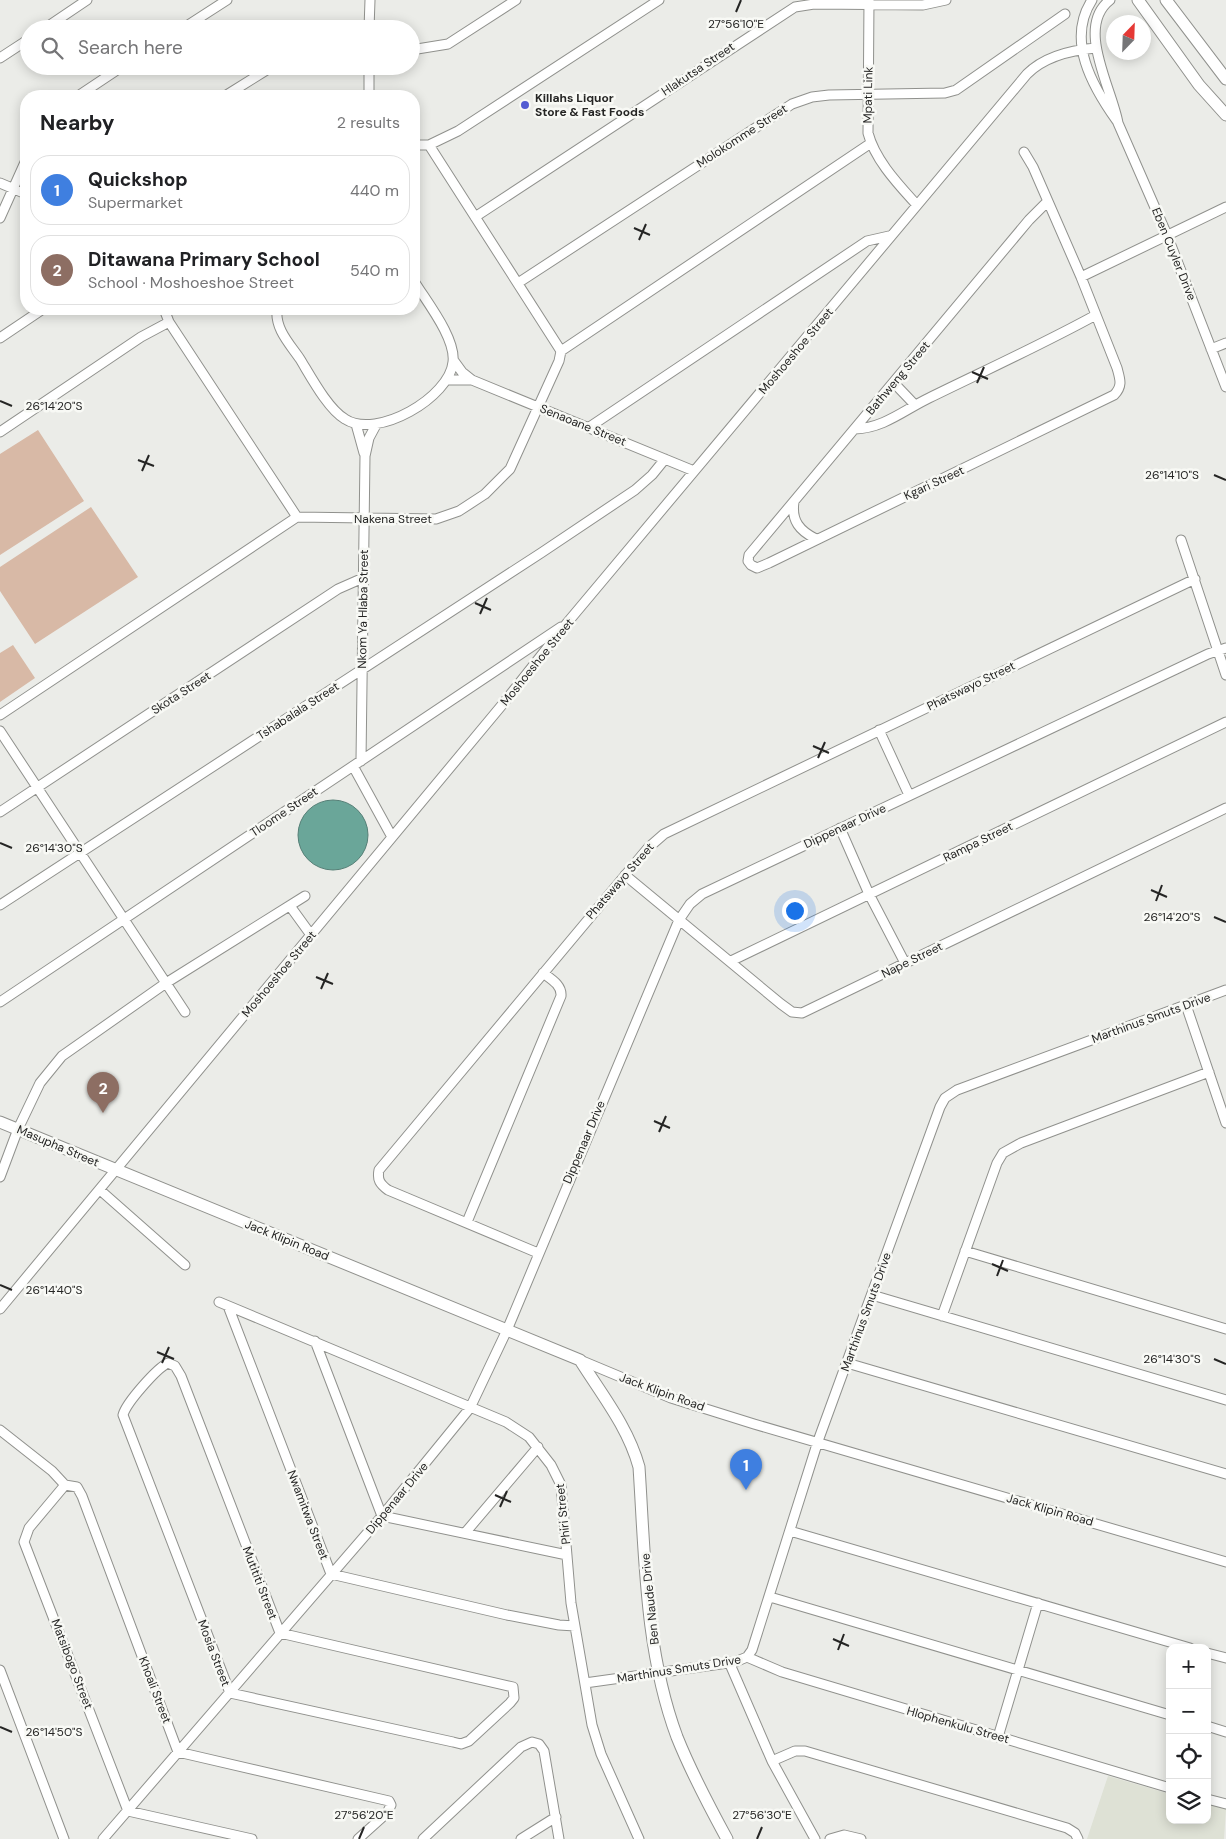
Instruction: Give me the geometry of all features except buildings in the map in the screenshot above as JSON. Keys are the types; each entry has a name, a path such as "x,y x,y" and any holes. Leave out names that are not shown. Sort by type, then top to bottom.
{"main road":[{"path":"1138,0 1199,84 1226,115"},
{"path":"1166,0 1226,79"},
{"name":"Masupha Street","path":"0,1122 117,1170"},
{"name":"Jack Klipin Road","path":"117,1170 580,1360"},
{"name":"Ben Naude Drive","path":"580,1360 626,1430 639,1467 646,1582 659,1673 677,1736 700,1788 728,1839"}],"street":[{"path":"57,20 87,0"},
{"path":"196,20 227,0"},
{"path":"369,20 370,0"},
{"path":"420,49 448,44 516,0"},
{"path":"420,145 429,145 458,131 660,0"},
{"name":"Hlakutsa Street","path":"475,217 780,14 795,7 814,4 869,2 934,4 946,0"},
{"name":"Eben Cuyler Drive","path":"1092,0 1081,26 1081,50 1095,85 1118,123 1167,235 1226,387"},
{"name":"Eben Cuyler Drive","path":"1110,0 1102,8 1096,19 1094,34 1096,48 1115,103 1118,123"},
{"name":"Mpati Link","path":"869,2 867,122 871,143 888,171 916,204"},
{"name":"Molokomme Street","path":"518,283 792,104 812,97 945,93 956,90 1065,14"},
{"path":"0,58 20,45"},
{"name":"Moshoeshoe Street","path":"0,1308 117,1170 502,705 567,623 794,354 889,236 1033,68 1045,61 1081,50 1096,48"},
{"path":"87,90 110,75"},
{"path":"235,90 259,75"},
{"path":"369,75 369,90"},
{"path":"429,145 561,351 871,143"},
{"path":"856,429 869,429 886,423 915,405 1094,316 1081,277 1033,167 1024,152"},
{"path":"0,218 20,172"},
{"path":"0,183 20,191"},
{"name":"Bathweng Street","path":"749,555 1029,220 1047,202"},
{"path":"1081,277 1226,206"},
{"path":"588,428 868,241 889,236"},
{"path":"277,315 279,328 330,404 345,420 356,424 376,425 410,411 447,380 454,361 446,333 420,291"},
{"path":"0,338 35,315"},
{"path":"0,714 298,517 169,322 166,315"},
{"name":"Kgari Street","path":"749,555 750,564 757,568 1114,395 1120,384 1117,368 1094,316"},
{"path":"0,432 141,337 169,322"},
{"path":"1212,349 1226,343"},
{"name":"Nakena Street","path":"298,517 436,519 459,511 485,494 510,469 540,408 559,361 561,351"},
{"name":"Senaoane Street","path":"454,361 462,372 472,380 694,471"},
{"name":"Senaoane Street","path":"447,380 472,380"},
{"path":"894,383 915,405"},
{"name":"Nkom Ya Hlaba Street","path":"356,424 365,456"},
{"name":"Nkom Ya Hlaba Street","path":"376,425 369,438 365,456 362,670 357,763 392,837"},
{"name":"Tshabalala Street","path":"0,906 635,490 652,475 665,459"},
{"path":"794,502 793,515 796,523 804,532 816,539"},
{"path":"1182,540 1194,578 1222,649 1226,675"},
{"name":"Skota Street","path":"0,812 338,589 363,578"},
{"name":"Phatswayo Street","path":"538,1253 388,1190 380,1185 378,1180 379,1170 648,848 664,834 1194,578"},
{"name":"Tloome Street","path":"0,1002 567,623"},
{"name":"Dippenaar Drive","path":"103,1839 382,1516 470,1408 507,1330 679,920 690,904 702,894 1222,649"},
{"name":"Rampa Street","path":"730,961 1226,722"},
{"path":"879,730 909,795"},
{"path":"0,731 185,1012"},
{"name":"Nape Street","path":"625,875 781,1004 798,1013 807,1011 1226,808"},
{"path":"840,828 869,894 905,963"},
{"path":"0,1177 18,1129 40,1083 62,1056 166,983 305,896"},
{"path":"290,906 311,935"},
{"path":"467,1222 561,996 558,985 543,972"},
{"name":"Marthinus Smuts Drive","path":"585,1683 729,1662 747,1657 758,1637 818,1441 940,1107 945,1098 958,1090 1226,990"},
{"path":"1186,1005 1226,1123"},
{"path":"942,1316 997,1163 1004,1153 1021,1143 1209,1072"},
{"path":"100,1190 185,1265"},
{"path":"965,1251 1226,1330"},
{"path":"872,1295 1226,1400"},
{"name":"Phiri Street","path":"219,1302 516,1426 538,1448 551,1465 561,1485 575,1626 595,1738 639,1839"},
{"name":"Nwamitwa Street","path":"228,1306 331,1574 507,1615 559,1625 575,1626"},
{"path":"315,1341 382,1516 567,1555"},
{"name":"Jack Klipin Road","path":"580,1360 671,1398 1226,1562"},
{"path":"847,1363 1226,1474"},
{"name":"Mutititi Street","path":"160,1369 165,1365 172,1364 181,1376 280,1633 510,1685 514,1694 510,1703"},
{"name":"Mosia Street","path":"160,1369 126,1406 123,1415 230,1693 461,1744 469,1741 510,1703"},
{"name":"Khoali Street","path":"0,1430 52,1471 65,1485 77,1488 82,1496 178,1752"},
{"path":"466,1533 538,1448"},
{"name":"Matsibogo Street","path":"65,1485 29,1528 24,1538 128,1811"},
{"path":"790,1531 1176,1644"},
{"path":"770,1597 1166,1714"},
{"path":"998,1737 1038,1603"},
{"path":"1211,1654 1226,1658"},
{"name":"Hlophenkulu Street","path":"747,1657 782,1672 1166,1787"},
{"path":"729,1662 772,1761 815,1839"},
{"path":"0,1670 64,1839"},
{"path":"1211,1727 1226,1732"},
{"path":"423,1839 521,1747 528,1743 536,1742 544,1751 559,1839"},
{"path":"772,1761 795,1751 805,1751 1067,1828 1075,1833 1078,1839"},
{"path":"178,1752 378,1797 390,1803 386,1813 358,1839"},
{"path":"1211,1800 1226,1804"},
{"path":"128,1811 252,1839"},
{"path":"521,1839 556,1817"},
{"path":"830,1839 844,1835 861,1839"}],"shaded area":[{"path":"38,430 84,501 0,555 0,454"},
{"path":"91,507 138,577 35,644 0,591 0,567"},
{"path":"13,645 35,678 0,702 0,653"},
{"path":"333,800 346,803 358,810 365,822 368,835 365,848 358,860 346,867 333,870 320,867 308,860 301,848 298,835 301,822 308,810 320,803"},
{"path":"1108,1776 1166,1793 1166,1824 1211,1824 1211,1805 1226,1809 1224,1839 1087,1839"}],"place":[{"name":"Killahs Liquor Store & Fast Foods","path":"525,105"},
{"name":"Ditawana Primary School","path":"103,1113"},
{"name":"Quickshop","path":"746,1490"}]}
